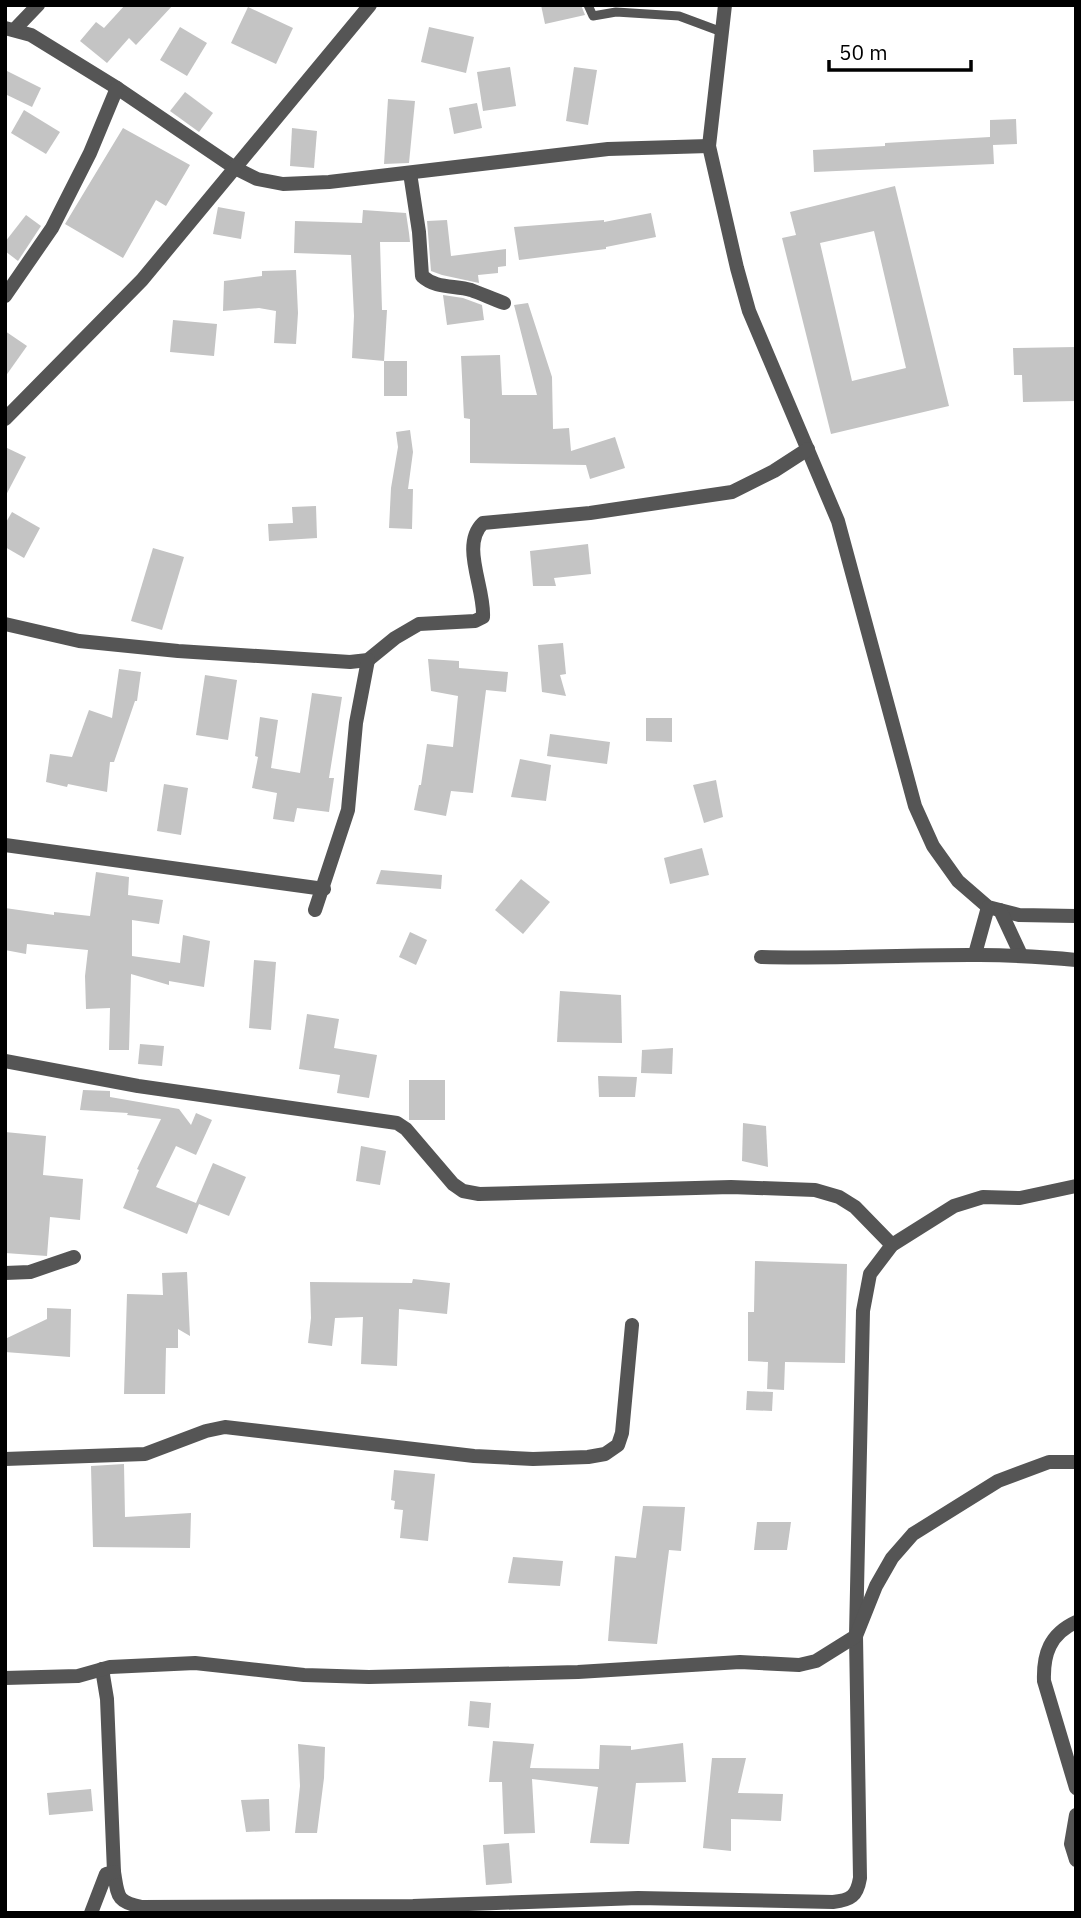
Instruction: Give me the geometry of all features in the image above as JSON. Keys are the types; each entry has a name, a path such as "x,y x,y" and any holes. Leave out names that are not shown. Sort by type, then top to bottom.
{"street":[{"path":"10,29 38,5"},
{"path":"5,419 142,280 370,5"},
{"path":"725,5 709,146 749,310 838,521 915,806 933,846 958,881 994,908 1019,915 1076,916"},
{"path":"10,29 31,35 117,88 235,168 257,179 283,184 329,182 608,149 709,146"},
{"path":"5,296 52,228 90,153 117,88"},
{"path":"410,173 419,232 422,276 428,281 469,289 504,303"},
{"path":"5,624 91,642 310,660 368,660 395,638 419,624 475,621 483,617 484,607 473,548 476,530 483,523 590,513 732,492 774,471 808,449"},
{"path":"315,911 348,810 356,723 368,660"},
{"path":"5,845 324,889"},
{"path":"975,954 994,908"},
{"path":"994,908 1021,955"},
{"path":"761,957 828,959 975,954 1076,960"},
{"path":"5,1061 138,1086 397,1123 406,1129 453,1184 463,1191 479,1194 731,1187 815,1190 839,1197 855,1207 892,1245"},
{"path":"103,1669 107,1699 114,1872 118,1897 126,1904 142,1907 593,1906 638,1898 833,1902 850,1900 858,1891 860,1878 856,1636 863,1311 870,1274 892,1245 954,1206 983,1197 1020,1198 1076,1186"},
{"path":"5,1273 30,1272 74,1257"},
{"path":"5,1458 145,1454 205,1431 225,1427 474,1456 533,1459 605,1454 618,1445 622,1433 632,1325"},
{"path":"5,1678 78,1676 110,1667 195,1663 304,1675 369,1676 578,1672 740,1662 799,1665 825,1656 856,1636 876,1586 892,1558 913,1534 998,1481 1049,1462 1076,1462"},
{"path":"1076,1622 1063,1628 1053,1640 1045,1654 1043,1666 1044,1681 1076,1788"},
{"path":"1076,1815 1071,1844 1076,1860"},
{"path":"91,1913 106,1874 114,1872"}],"lane":[{"path":"588,5 593,16 616,12 679,16 722,32"}],"building":[{"path":"125,5 173,5 136,45 129,38 107,63 80,41 96,22 104,28"},
{"path":"541,5 581,5 585,15 545,24"},
{"path":"248,7 293,28 276,64 231,43"},
{"path":"180,27 207,43 187,76 160,60"},
{"path":"429,27 474,37 466,73 421,62"},
{"path":"510,67 516,106 483,111 477,72"},
{"path":"574,67 597,70 588,125 566,121"},
{"path":"5,70 41,88 32,107 5,94"},
{"path":"185,92 213,113 199,132 170,111"},
{"path":"388,99 415,101 409,163 384,164"},
{"path":"477,103 482,128 454,134 449,108"},
{"path":"24,110 60,132 46,154 11,133"},
{"path":"1016,119 1017,144 993,145 994,164 814,172 813,150 990,137 990,120"},
{"path":"123,128 190,165 166,206 156,200 123,258 65,224"},
{"path":"292,128 317,131 314,168 290,166"},
{"path":"895,186 949,406 831,434 782,238 796,235 790,212","holes":["874,231 906,368 852,381 820,243"]},
{"path":"218,207 245,212 241,239 213,234"},
{"path":"363,210 406,213 409,233 410,242 380,242 382,310 387,310 384,361 352,358 354,316 351,255 294,253 295,221 362,223"},
{"path":"651,213 656,237 606,249 519,260 514,227 604,222"},
{"path":"26,215 41,226 18,261 5,251 5,242"},
{"path":"447,220 451,256 506,249 506,266 498,267 498,273 478,275 479,283 431,271 427,221"},
{"path":"296,270 296,344 274,343 276,311 259,308 223,311 224,281 262,276 262,271"},
{"path":"443,295 482,305 484,320 447,325"},
{"path":"528,303 552,377 553,429 569,428 571,451 615,437 625,468 590,479 586,465 470,463 470,419 464,418 461,356 500,355 502,395 537,395 514,305"},
{"path":"173,320 217,324 214,356 170,352"},
{"path":"5,331 27,346 5,377"},
{"path":"1076,347 1076,401 1023,402 1022,375 1014,375 1013,348"},
{"path":"384,361 407,361 407,396 384,396"},
{"path":"410,430 413,452 408,489 413,489 412,529 389,528 391,488 398,447 396,432"},
{"path":"5,447 26,457 5,497"},
{"path":"316,506 317,538 269,541 268,524 293,523 292,507"},
{"path":"12,512 40,528 24,558 5,547 5,524"},
{"path":"588,544 591,574 554,578 556,586 533,586 530,551"},
{"path":"153,548 184,557 162,630 131,621"},
{"path":"563,643 566,674 560,675 566,696 542,692 538,645"},
{"path":"428,659 459,661 459,668 508,672 506,692 486,690 473,793 451,791 446,816 414,810 427,744 453,747 458,696 431,691"},
{"path":"119,669 141,672 137,701 114,762 110,762 107,792 46,782 50,754 72,757 89,710 112,718"},
{"path":"205,675 237,680 228,740 196,735"},
{"path":"312,693 342,697 329,778 334,778 329,812 297,808 294,822 273,819 277,793 252,788 258,757 255,756 260,717 278,720 271,768 300,773"},
{"path":"646,718 672,718 672,742 646,741"},
{"path":"550,734 610,742 607,764 547,756"},
{"path":"520,759 551,765 546,801 511,797"},
{"path":"716,780 723,817 704,823 693,785"},
{"path":"164,784 188,788 181,835 157,831"},
{"path":"702,848 709,875 670,884 664,858"},
{"path":"381,870 442,875 441,889 376,884"},
{"path":"96,872 129,877 128,895 163,900 159,924 132,920 132,956 180,963 183,935 210,941 204,987 169,981 169,985 131,974 129,1050 109,1050 110,1008 86,1009 85,976 88,950 27,944 26,954 5,950 5,908 54,915 54,912 90,916"},
{"path":"521,879 550,902 523,934 495,910"},
{"path":"410,932 427,940 416,965 399,957"},
{"path":"254,960 276,962 271,1030 249,1028"},
{"path":"560,991 621,995 622,1043 557,1042"},
{"path":"307,1014 339,1019 334,1048 377,1055 369,1098 337,1093 340,1075 299,1069"},
{"path":"140,1044 164,1046 162,1066 138,1064"},
{"path":"673,1048 672,1074 641,1073 642,1050"},
{"path":"598,1076 637,1077 635,1097 599,1097"},
{"path":"409,1080 445,1080 445,1120 409,1120"},
{"path":"83,1090 110,1091 110,1097 179,1109 191,1125 196,1113 212,1120 196,1155 176,1146 156,1187 196,1203 213,1163 246,1177 229,1216 199,1204 187,1234 123,1208 139,1170 137,1169 161,1119 127,1115 128,1113 80,1110"},
{"path":"743,1123 766,1126 768,1167 742,1161"},
{"path":"5,1132 46,1136 43,1175 83,1179 80,1220 50,1217 47,1256 5,1253"},
{"path":"361,1146 386,1151 380,1185 356,1181"},
{"path":"755,1261 847,1264 845,1363 785,1362 784,1390 767,1389 768,1362 748,1361 748,1312 754,1312"},
{"path":"187,1272 190,1336 178,1329 178,1348 166,1348 165,1394 124,1394 127,1294 163,1295 162,1273"},
{"path":"413,1279 450,1283 447,1314 399,1309 397,1366 361,1364 363,1317 335,1318 332,1346 308,1343 311,1318 310,1282 412,1283"},
{"path":"47,1308 71,1309 70,1357 5,1352 5,1339 47,1319"},
{"path":"747,1391 773,1392 772,1411 746,1410"},
{"path":"124,1464 125,1517 191,1513 190,1548 93,1547 91,1466"},
{"path":"394,1470 435,1474 428,1541 400,1538 403,1510 394,1509 395,1501 391,1500"},
{"path":"643,1506 685,1507 681,1551 669,1550 657,1644 608,1641 615,1556 636,1558"},
{"path":"757,1522 791,1522 787,1550 754,1550"},
{"path":"513,1557 563,1561 560,1586 508,1583"},
{"path":"470,1701 491,1703 489,1728 468,1726"},
{"path":"493,1741 534,1744 530,1768 599,1769 600,1745 631,1746 631,1750 683,1743 686,1782 636,1783 629,1844 590,1843 598,1787 532,1779 535,1833 504,1834 502,1782 489,1782"},
{"path":"298,1744 325,1747 317,1833 295,1833 300,1786"},
{"path":"712,1758 746,1758 738,1793 783,1794 781,1821 731,1819 731,1851 703,1848"},
{"path":"91,1789 93,1811 49,1815 47,1793"},
{"path":"269,1799 270,1831 246,1832 241,1800"},
{"path":"509,1843 512,1883 486,1885 483,1845"}]}
